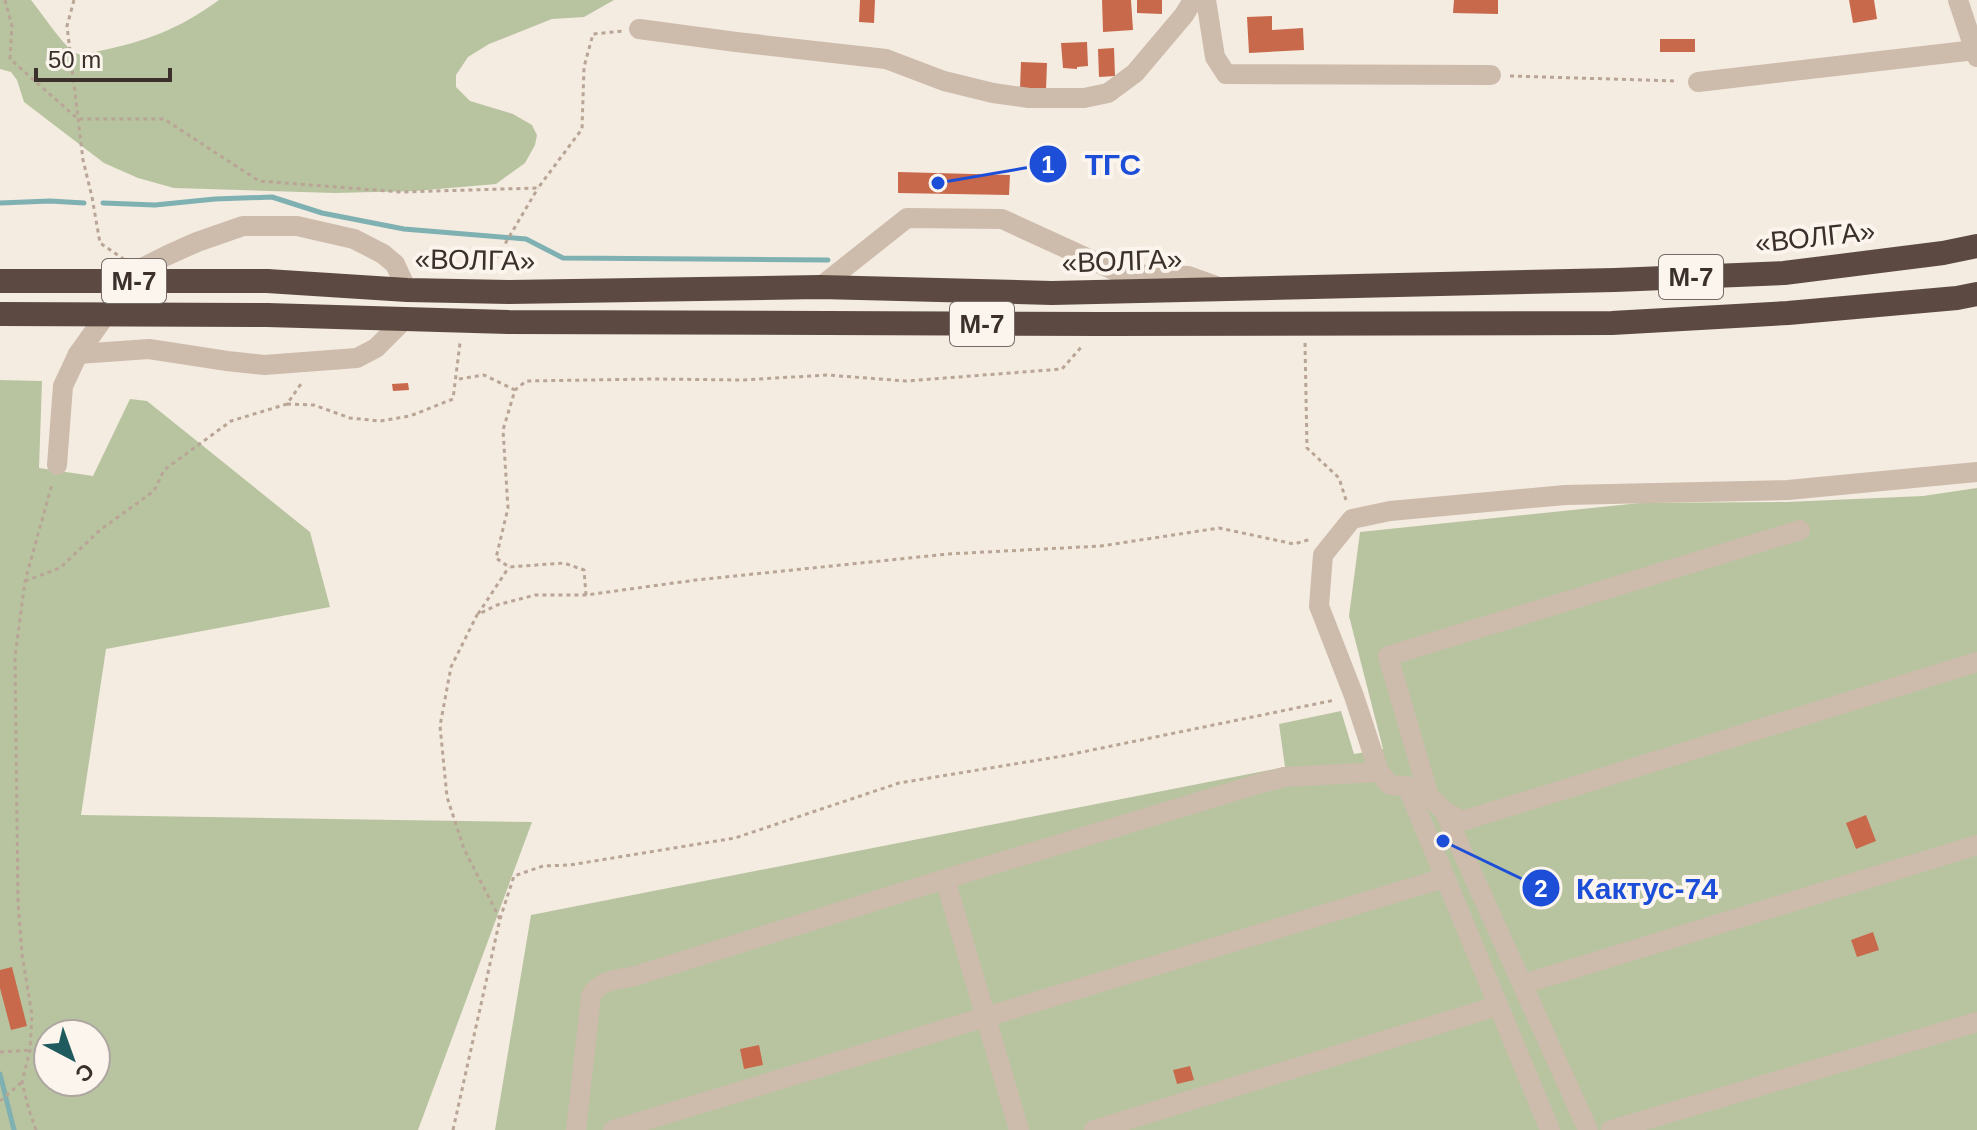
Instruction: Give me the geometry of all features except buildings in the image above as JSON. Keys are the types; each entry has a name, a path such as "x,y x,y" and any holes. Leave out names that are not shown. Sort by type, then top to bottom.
{"highway":[{"name":"«ВОЛГА»","path":"0,281 267,281 477,291 820,287 1052,293 1784,273 1977,246"},
{"name":"М-7","path":"0,314 1102,324 1612,323 1804,312 1977,294"}],"street":[{"path":"639,29 886,59 944,81 1017,97 1084,98 1108,93 1135,73 1193,0"},
{"path":"1206,0 1215,57 1226,74 1491,75"},
{"path":"1698,82 1976,53 1958,0"},
{"path":"820,287 907,218 922,218 1002,219 1122,274 1188,276 1223,288"},
{"path":"57,465 63,386 78,354 138,270 197,242 243,226 297,226 354,239 383,254 395,264 407,290"},
{"path":"78,354 149,349 264,365 357,358 376,348 404,320"},
{"path":"1428,793 1407,786 1390,785 1379,772 1319,606 1323,555 1347,525 1390,511 1565,495 1788,490 1977,472"},
{"path":"1588,1130 1444,811 1428,793 1388,656 1800,530"},
{"path":"1444,811 1462,821 1977,662"},
{"path":"576,1130 591,996 602,982 635,976 1258,784 1284,777 1379,772"},
{"path":"1407,786 1550,1130"},
{"path":"1523,984 1977,845"},
{"path":"613,1130 1444,878"},
{"path":"945,879 1019,1130"},
{"path":"1094,1130 1497,1006"},
{"path":"1611,1130 1977,1022"}],"path":[{"path":"5,0 12,26 10,59 78,119 164,119 259,181 401,192 538,188"},
{"path":"74,0 67,26 83,160 100,243 138,270"},
{"path":"477,291 538,188 582,129 584,67 593,34 639,29"},
{"path":"1491,75 1698,82"},
{"path":"586,595 584,570 564,563 509,567 496,558 508,508 503,430 515,390 526,381 742,380 827,375 906,381 1062,369 1102,324"},
{"path":"477,615 497,605 535,595 586,595 696,580 948,554 1101,546 1219,528 1294,544 1347,525 1339,478 1307,448 1305,324"},
{"path":"25,581 60,568 100,530 154,491 164,470 231,421 287,404 314,405 350,418 380,421 410,416 453,399 460,343 448,341"},
{"path":"287,404 316,362"},
{"path":"457,380 484,375 515,390"},
{"path":"36,1130 22,1082 30,1050 32,1015 22,954 18,902 15,657 25,581 57,465"},
{"path":"500,919 464,849 447,797 440,726 451,667 477,615 509,567"},
{"path":"453,1130 500,919 514,876 543,866 570,865 735,838 899,783 1063,756 1354,696"},
{"path":"0,1052 30,1050"},
{"path":"0,1101 22,1082"}],"green space":[{"path":"0,0 31,0 66,45 81,54 162,33 191,19 219,0 614,0 584,17 552,19 489,44 468,57 456,75 456,87 470,101 513,114 532,125 537,135 525,163 496,184 415,191 334,193 174,188 138,178 104,163 24,102 17,80 11,72 0,69"},
{"path":"0,380 42,381 39,468 93,476 130,399 147,401 310,532 330,607 106,649 81,815 532,822 418,1130 0,1130"},
{"path":"1977,488 1977,1130 495,1130 531,915 1285,767 1279,724 1341,711 1354,754 1383,749 1349,616 1360,532 1640,503 1787,502 1923,496"}],"waterway":[{"path":"103,203 155,205 272,197 322,213 404,229 526,239 563,258 828,260"},
{"path":"0,203 84,203"},
{"path":"0,1074 14,1130"}],"place":[{"name":"ТГС","path":"938,183"},
{"name":"Кактус-74","path":"1443,841"}]}
